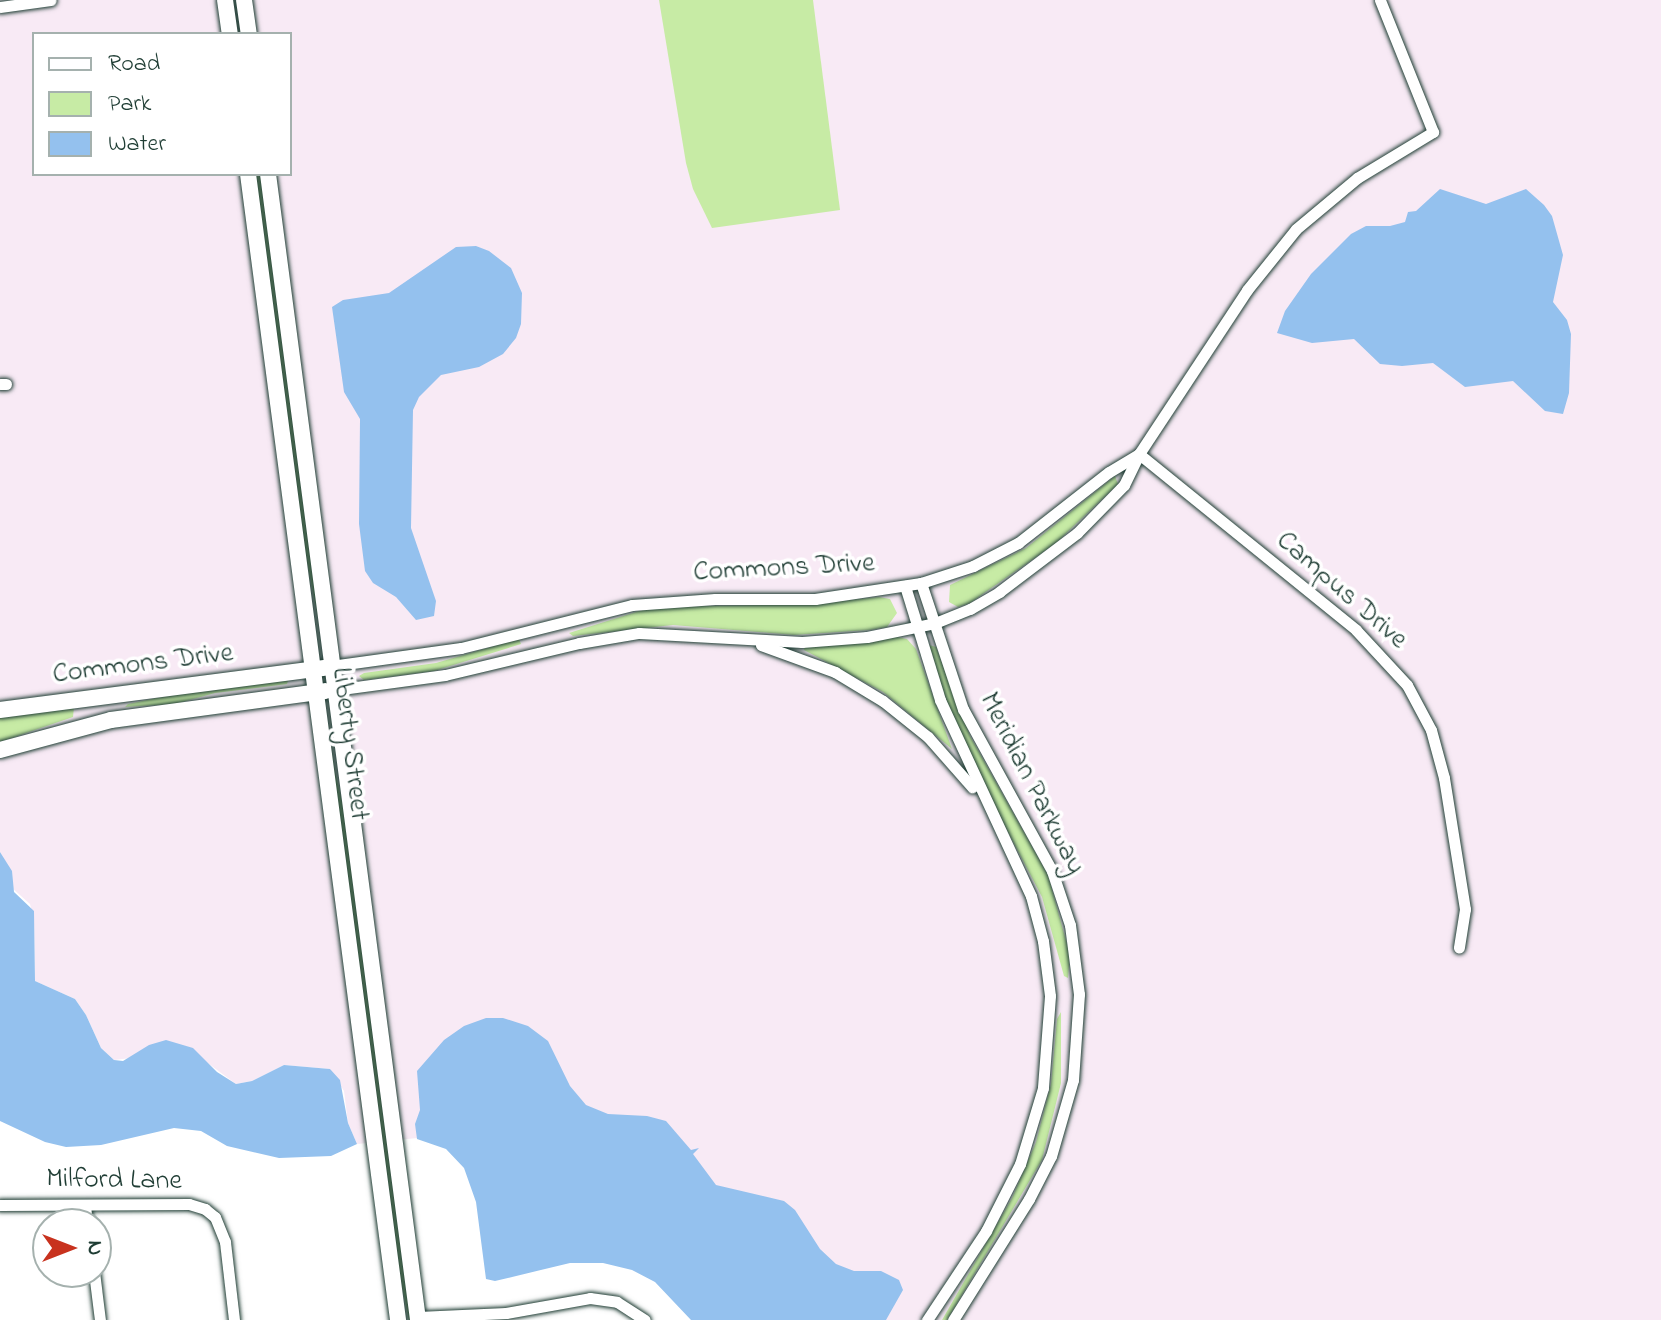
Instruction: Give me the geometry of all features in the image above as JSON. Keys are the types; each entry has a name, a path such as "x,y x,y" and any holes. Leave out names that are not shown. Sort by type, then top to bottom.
{"street":[{"path":"0,7 51,0"},
{"path":"225,0 230,32"},
{"path":"244,0 249,32"},
{"path":"1139,454 1247,290 1296,229 1357,178 1433,132 1380,0"},
{"name":"Liberty Street","path":"248,176 398,1320"},
{"name":"Liberty Street","path":"268,176 418,1318"},
{"name":"Commons Drive","path":"0,710 449,650 632,605 715,599 815,599 921,583 973,566 1018,543 1109,472 1139,454"},
{"name":"Commons Drive","path":"0,750 111,720 445,675 609,636 639,633 802,642 867,637 917,628 970,609 999,592 1077,533 1124,485 1139,454"},
{"name":"Campus Drive","path":"1139,454 1356,630 1407,685 1427,721 1441,759 1465,909 1459,948"},
{"name":"Meridian Parkway","path":"921,583 963,709 1052,871 1070,925 1079,994 1073,1080 1051,1156 1021,1212 954,1319"},
{"name":"Meridian Parkway","path":"905,586 940,700 989,812 1023,874 1038,919 1050,996 1047,1057 1037,1114 1011,1186 940,1304 927,1320"},
{"path":"722,636 800,657 883,701 952,762 989,812"},
{"name":"Milford Lane","path":"0,1205 189,1204 205,1209 215,1217 225,1242 234,1320"},
{"path":"96,1288 100,1320"},
{"path":"418,1318 506,1313 590,1298 617,1302 645,1320"},
{"name":"Meridian Parkway","path":"936,1320 940,1304"}],"shaded area":[{"path":"0,0 1661,0 1661,1320 717,1320 488,1131 357,1144 348,1123 344,1091 330,1069 284,1065 252,1081 236,1084 205,1061 150,1045 131,1058 114,1060 101,1048 75,999 35,981 34,919 30,904 11,887 12,879 0,852"}],"green space":[{"path":"659,0 813,0 840,210 712,228 693,189 686,163"},
{"path":"253,176 262,176 324,648 299,521"},
{"path":"1115,476 1118,484 1056,543 970,603 958,607 949,602 950,585 1026,548"},
{"path":"879,597 890,599 897,613 887,627 870,630 794,635 673,625 573,636 569,633 652,607 812,604"},
{"path":"897,637 907,639 916,649 952,749 883,692 804,650 805,646"},
{"path":"519,639 521,644 434,671 364,680 359,676 436,663"},
{"path":"929,645 936,647 970,736 1048,875 1070,955 1068,978 1064,976 1042,897 988,794 948,706"},
{"path":"289,678 287,684 215,693 175,704 125,707 215,686"},
{"path":"325,703 335,772 349,831 412,1320 409,1320 397,1262"},
{"path":"74,707 73,717 0,742 0,715"},
{"path":"1061,1012 1061,1083 1042,1160 947,1320 942,1320 1012,1198 1036,1142 1051,1084 1057,1019"}],"water":[{"path":"1440,189 1486,204 1526,189 1552,216 1563,255 1553,302 1567,320 1571,334 1569,393 1563,414 1545,411 1513,381 1465,387 1433,363 1402,366 1380,364 1354,339 1312,343 1277,333 1285,311 1311,274 1351,234 1366,226 1390,226 1405,222 1408,212 1416,211"},
{"path":"476,246 489,251 511,268 522,293 521,324 516,338 503,354 479,367 441,375 419,397 413,410 411,528 436,601 434,616 416,620 396,597 373,583 365,571 359,524 360,419 344,392 332,307 343,300 389,293 456,247"},
{"path":"0,852 12,871 14,892 34,911 35,981 75,999 101,1048 114,1060 123,1061 149,1045 166,1040 193,1048 217,1072 236,1084 252,1081 284,1065 330,1069 340,1080 348,1123 357,1144 331,1156 279,1158 227,1146 201,1131 174,1128 101,1145 66,1147 45,1142 0,1121"},
{"path":"486,1018 503,1018 528,1026 548,1041 570,1086 586,1105 608,1114 647,1116 666,1121 691,1150 699,1148 693,1154 716,1185 784,1201 795,1210 820,1249 836,1264 854,1271 881,1271 899,1280 903,1290 886,1320 691,1320 655,1282 632,1270 603,1263 570,1263 495,1281 486,1279 476,1202 464,1168 446,1149 417,1139 415,1124 420,1110 417,1071 444,1040 464,1026"}]}
